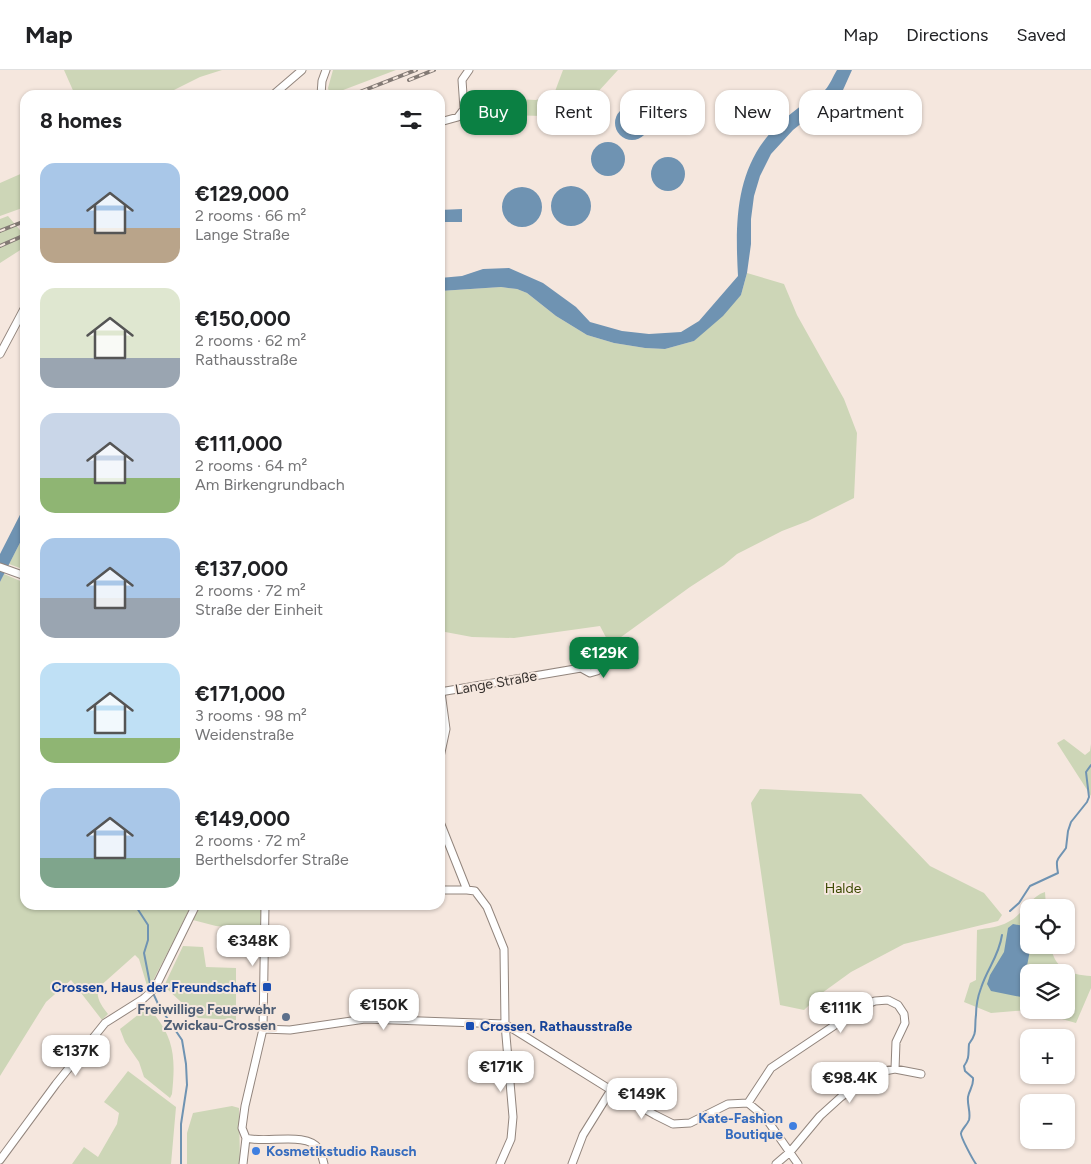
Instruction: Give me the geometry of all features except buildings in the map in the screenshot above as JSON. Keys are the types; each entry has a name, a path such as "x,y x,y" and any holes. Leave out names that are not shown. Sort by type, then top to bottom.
{"street":[{"path":"279,90 302,70"},
{"path":"322,90 322,81 326,70"},
{"path":"445,120 458,116 464,109 462,80 469,70"},
{"path":"0,354 20,316"},
{"path":"0,567 20,574"},
{"name":"Lange Straße","path":"445,691 581,668"},
{"path":"445,835 467,890"},
{"path":"445,890 476,891 487,907 504,949 505,1024 513,1117 511,1139 500,1164"},
{"path":"0,1160 56,1084 105,1023 155,988 194,910"},
{"path":"244,1164 246,1138 242,1128 245,1106 263,1029 265,910"},
{"path":"748,1103 771,1068 865,1004 876,1001 888,1000 898,1005 904,1014 905,1023 896,1042 895,1069"},
{"path":"263,1029 290,1030 366,1019 505,1024 611,1090 673,1124 690,1123 728,1104 748,1103 765,1117 798,1164"},
{"path":"776,1164 790,1152 820,1116 841,1097 874,1073 895,1069 921,1074"},
{"path":"572,1164 583,1134 611,1090"},
{"path":"246,1138 256,1141 307,1140 318,1148 324,1164"}],"green space":[{"path":"64,70 222,70 200,77 174,90 73,90"},
{"path":"333,70 396,70 343,90 329,90"},
{"path":"563,70 618,70 600,90 556,90"},
{"path":"527,100 536,100 537,116 527,116"},
{"path":"20,174 20,209 0,216 0,183"},
{"path":"8,216 20,230 20,250 0,263 0,219"},
{"path":"747,273 784,284 797,315 844,399 857,433 854,498 737,554 610,645 600,626 514,638 472,637 445,632 445,291 501,287 517,289 527,293 556,316 587,335 614,343 665,349 694,341 741,295"},
{"path":"20,543 20,568 9,564"},
{"path":"4,574 20,581 20,910 188,910 148,989 139,959 135,955 98,988 99,999 108,1014 102,1020 71,980 46,1002 0,1076 0,582"},
{"path":"1064,739 1085,755 1090,751 1091,744 1091,796 1057,743"},
{"name":"Halde","path":"760,789 861,794 930,866 984,893 1002,915 998,921 904,944 851,972 822,993 804,1010 780,1005 751,803"},
{"path":"1045,892 1045,899 1034,899 1039,894"},
{"path":"194,910 265,910 264,931 216,926 189,919"},
{"path":"1020,913 1020,954 1052,954 1058,964 1020,964 1020,1011 991,1013 964,1002 970,983 976,980 977,930 1005,924"},
{"path":"183,946 203,947 206,967 236,968 236,1020 198,1018 164,986"},
{"path":"1075,974 1091,976 1091,988 1076,1023 1062,1019 1075,1019"},
{"path":"148,1007 163,1027 171,1047 174,1068 170,1098 144,1077 139,1062 125,1042 120,1029"},
{"path":"128,1071 176,1107 171,1164 72,1164 84,1147 98,1157 117,1124 119,1113 104,1102"},
{"path":"232,1106 239,1108 240,1164 187,1164 187,1133 193,1113"}],"water":[{"path":"837,70 852,70 843,90 825,90"},
{"path":"799,108 799,125 789,134 789,115"},
{"path":"620,111 620,135 616,129 616,117"},
{"path":"620,135 644,135 638,139 626,139"},
{"path":"769,135 788,135 771,154 760,176 754,196 751,219 751,244 747,273 741,295 723,316 694,341 665,349 614,343 587,335 556,316 527,293 517,289 501,287 445,291 445,278 462,276 483,269 509,268 543,283 576,307 590,322 622,331 649,334 681,332 699,321 738,276 737,235 741,195 746,176 764,140"},
{"path":"608,142 620,147 625,159 620,171 608,176 596,171 591,159 596,147"},
{"path":"668,157 680,162 685,174 680,186 668,191 656,186 651,174 656,162"},
{"path":"575,186 582,189 588,195 591,206 590,214 582,223 575,226 567,226 560,223 552,214 551,202 554,195 563,187"},
{"path":"526,187 533,190 539,196 542,207 541,215 533,224 526,227 518,227 511,224 503,215 502,203 505,196 514,188"},
{"path":"462,209 462,222 445,222 445,210"},
{"path":"20,515 20,543 0,582 0,554"},
{"path":"1013,924 1020,925 1020,954 1029,954 1027,964 1020,964 1020,997 991,991 987,984 990,975 1004,952 1008,928"}],"waterway":[{"path":"1010,911 1019,903 1030,886 1058,873 1057,861 1066,848 1071,822 1089,797 1086,772 1091,765"},
{"path":"138,910 148,925 148,940 144,953 151,989"},
{"path":"976,1164 961,1135 969,1120 968,1097 973,1081 973,1078 965,1071 964,1066 968,1058 969,1044 975,1033 979,994 1002,935"},
{"path":"153,993 159,1006 182,1040 186,1064 187,1085 181,1124 181,1164"}],"railway":[{"path":"365,90 416,70"},
{"path":"409,80 434,70"},
{"path":"0,231 20,223"},
{"path":"0,246 20,237"}],"place":[{"name":"Crossen, Haus der Freundschaft","path":"267,987"},
{"name":"Freiwillige Feuerwehr Zwickau-Crossen","path":"286,1017"},
{"name":"Crossen, Rathausstraße","path":"470,1026"},
{"name":"Kate-Fashion Boutique","path":"793,1126"},
{"name":"Kosmetikstudio Rausch","path":"256,1151"}]}
